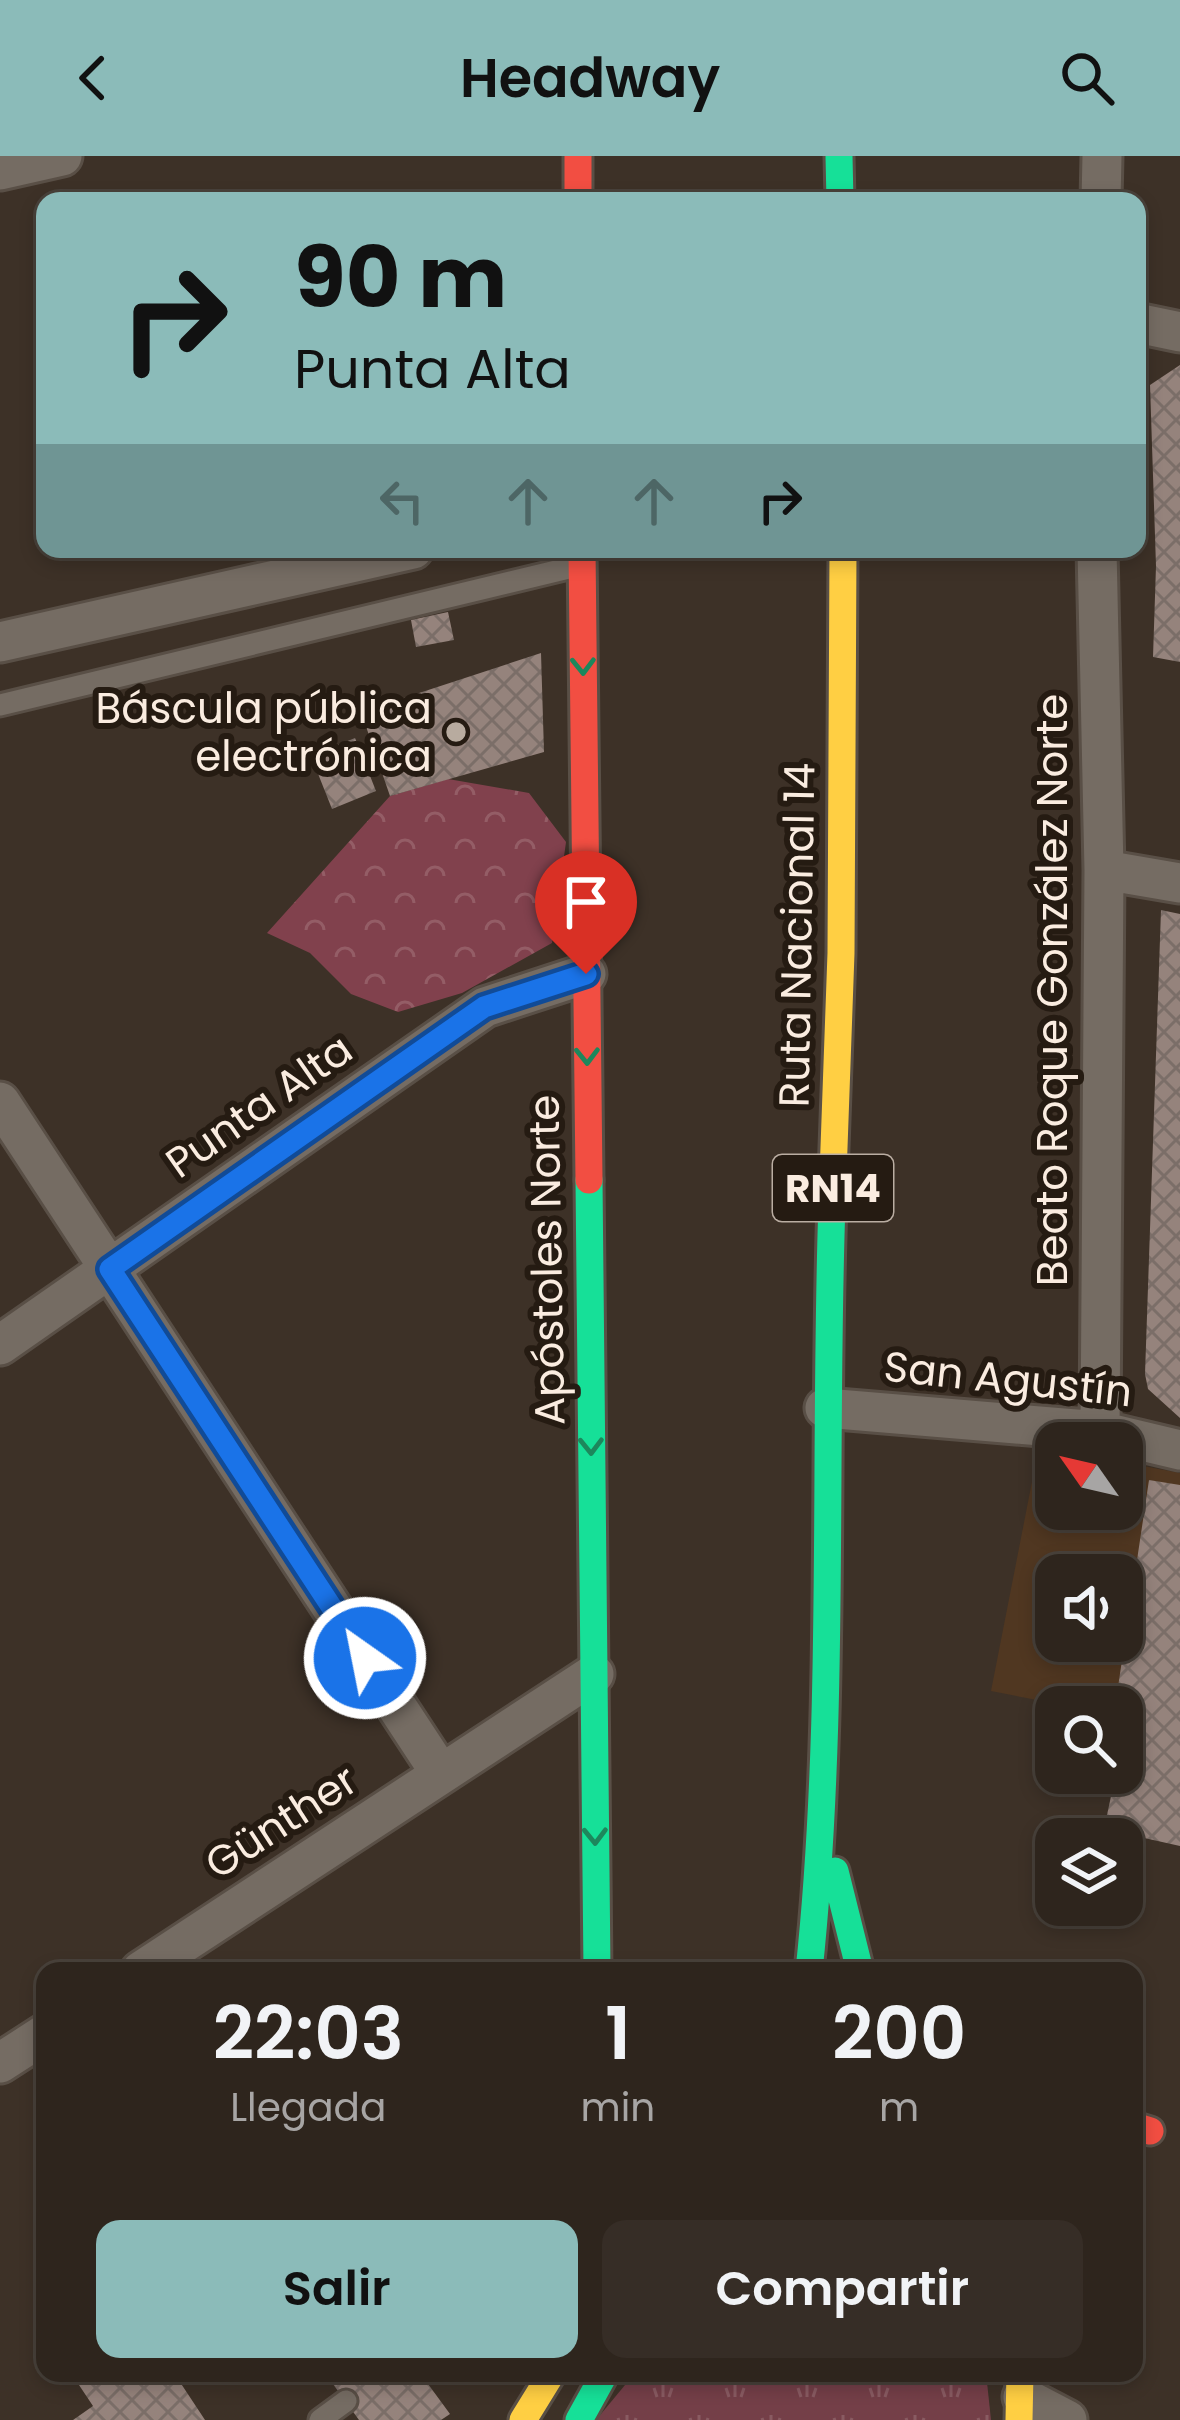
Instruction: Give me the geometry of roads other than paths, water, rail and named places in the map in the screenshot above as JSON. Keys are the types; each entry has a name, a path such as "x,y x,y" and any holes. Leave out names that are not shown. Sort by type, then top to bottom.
{"main road":[{"path":"578,156 578,192"},
{"path":"839,156 840,192"},
{"name":"Apóstoles Norte","path":"582,558 597,1962"},
{"name":"Ruta Nacional 14","path":"810,1962 824,1827 825,1408 841,953 843,558"},
{"name":"Ruta Nacional 14","path":"824,1827 858,1962"},
{"path":"1143,2135 1180,2110"},
{"path":"523,2420 546,2382"},
{"path":"576,2418 599,2382"}],"street":[{"path":"0,170 62,156"},
{"path":"1101,192 1102,156"},
{"path":"1146,324 1180,332"},
{"path":"0,642 373,558"},
{"name":"Beato Roque González Norte","path":"1097,558 1104,870 1100,1422"},
{"path":"1104,870 1180,883"},
{"name":"Punta Alta","path":"0,1345 484,1007 586,974"},
{"path":"0,1102 441,1774"},
{"name":"San Agustín","path":"825,1408 1035,1426"},
{"name":"San Agustín","path":"1143,1441 1180,1450"},
{"name":"Günther","path":"155,1962 594,1674"},
{"path":"0,2063 36,2040"},
{"path":"1021,2397 1067,2420"}],"lane":[{"path":"0,705 578,558"},
{"path":"320,2420 346,2401"}],"place":[{"name":"Báscula pública electrónica","path":"456,732"}]}
